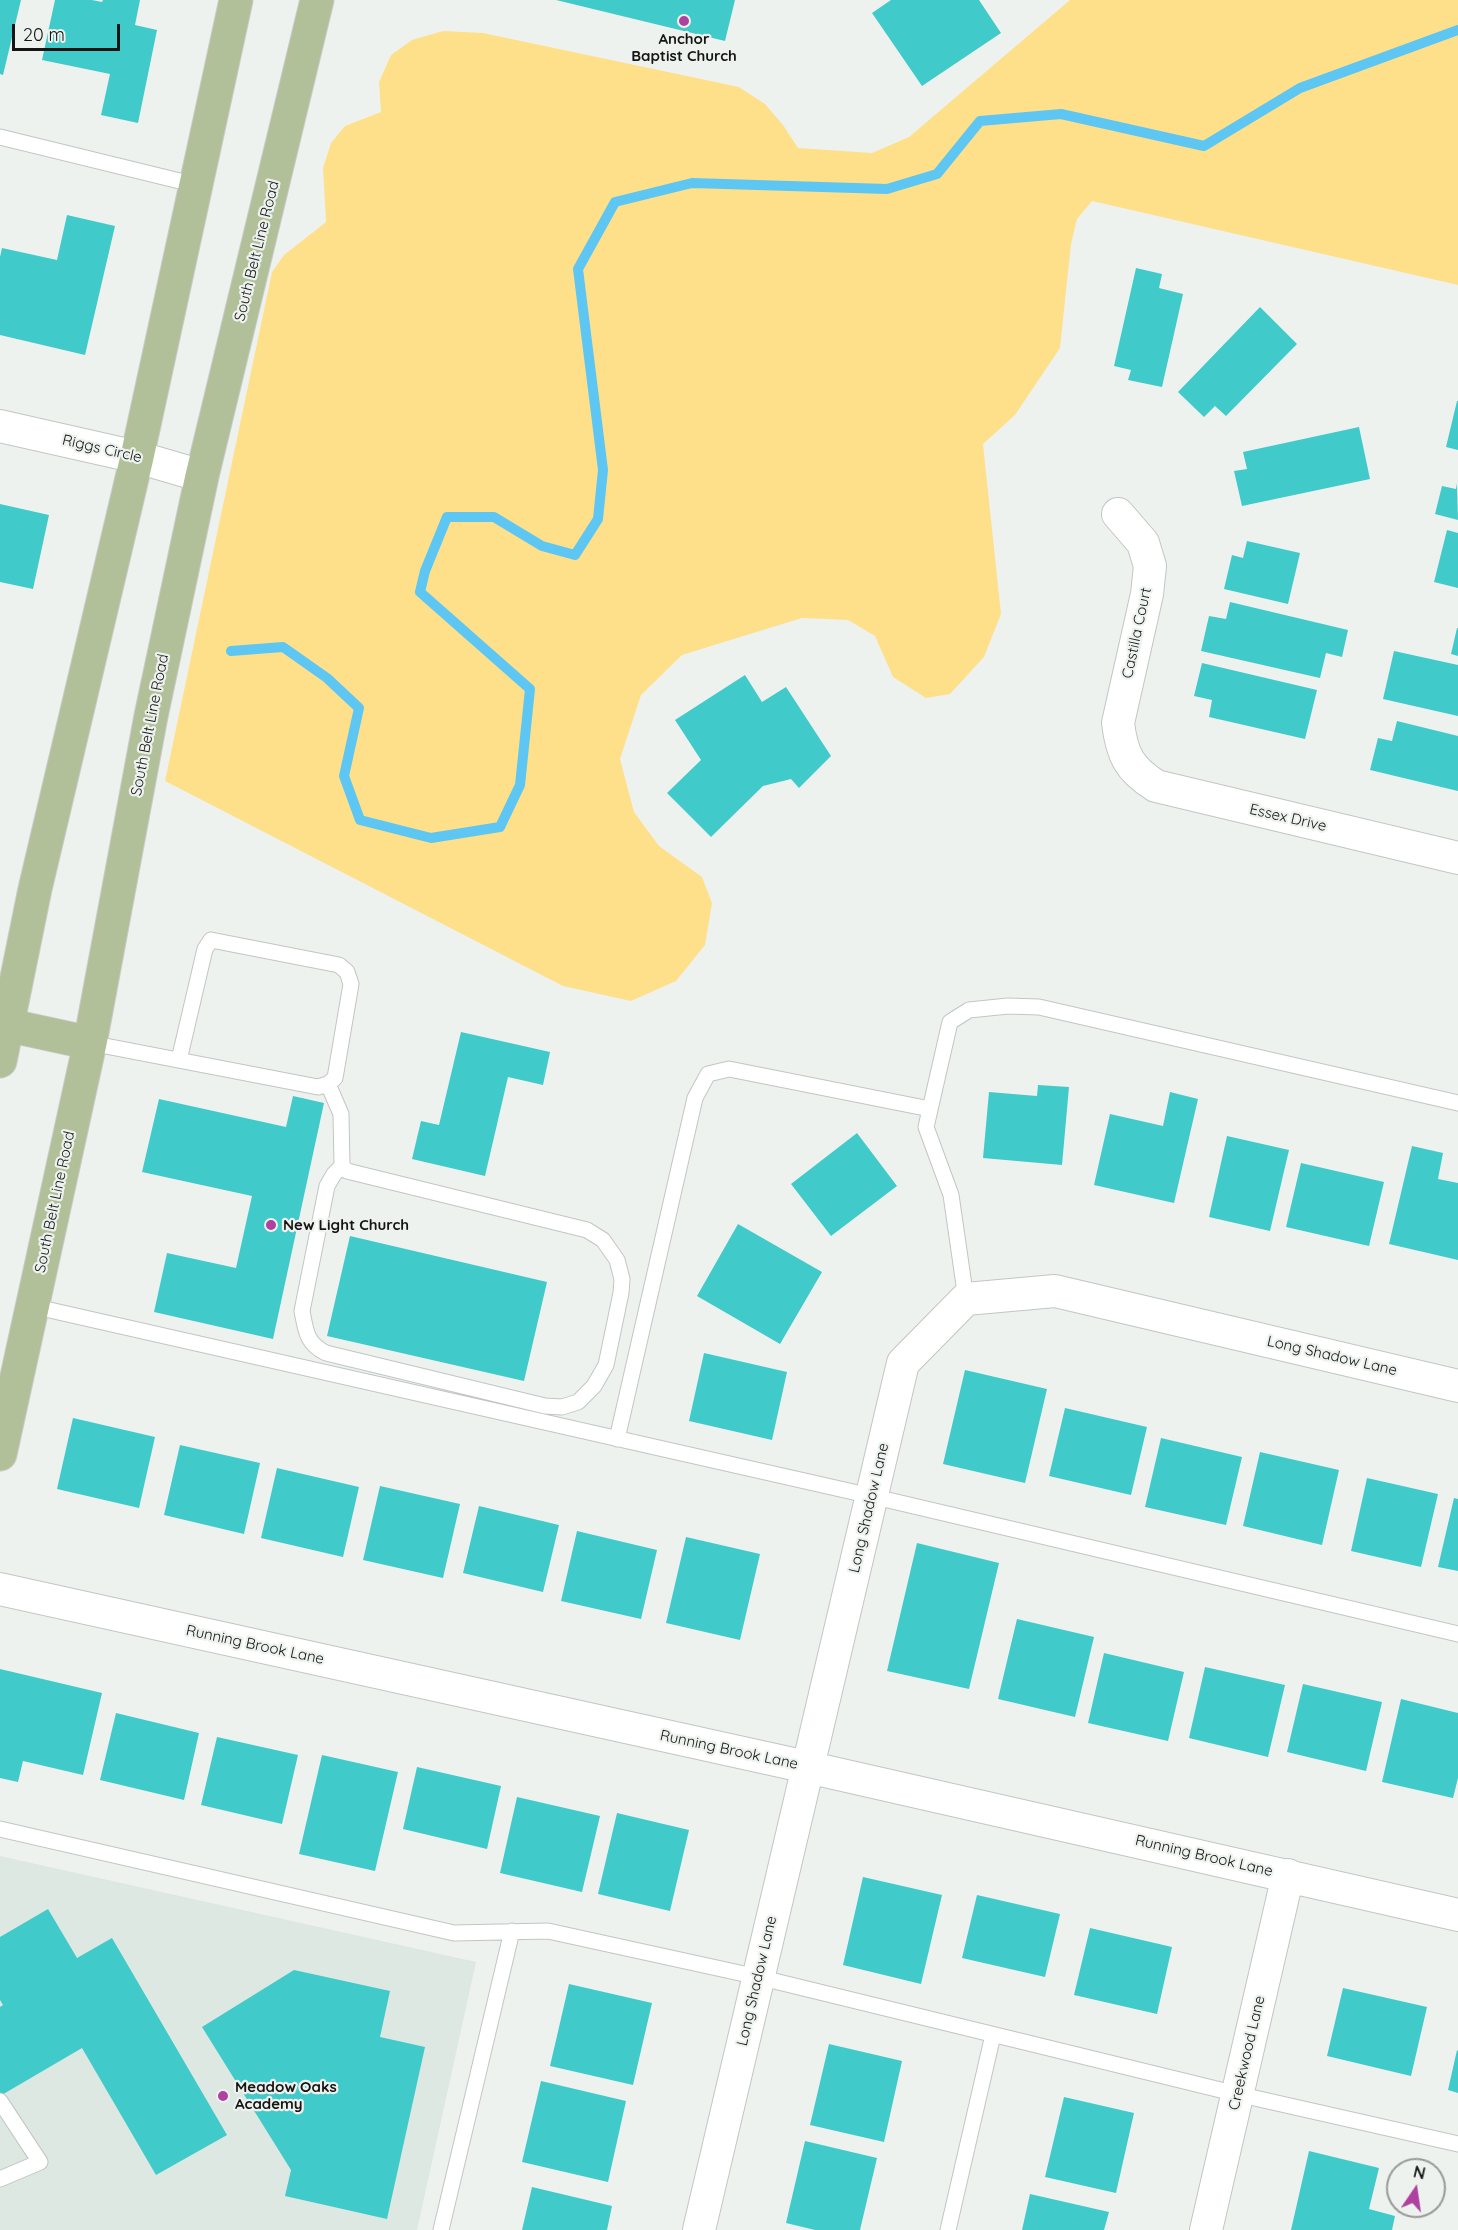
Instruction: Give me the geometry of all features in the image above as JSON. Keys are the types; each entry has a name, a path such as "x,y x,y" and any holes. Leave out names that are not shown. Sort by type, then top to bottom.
{"main road":[{"path":"0,1060 35,889 137,457 236,0"},
{"name":"South Belt Line Road","path":"0,1455 90,1043 151,716 202,476 318,0"},
{"path":"7,1025 90,1043"}],"street":[{"name":"Riggs Circle","path":"0,426 137,457 202,476"},
{"name":"Castilla Court","path":"1118,514 1143,543 1150,566 1147,594 1118,723 1120,742 1128,761"},
{"name":"Essex Drive","path":"1128,761 1139,776 1156,786 1458,858"},
{"name":"Long Shadow Lane","path":"699,2230 903,1364 966,1299 1054,1291 1458,1386"},
{"name":"Running Brook Lane","path":"0,1589 807,1767 1458,1915"},
{"name":"Creekwood Lane","path":"1206,2230 1288,1875"}],"lane":[{"path":"0,137 196,185"},
{"path":"90,1043 318,1087 328,1084 334,1078 351,984 347,972 339,965 211,940 205,949 179,1060"},
{"path":"966,1299 951,1195 926,1127 950,1022 969,1010 1008,1006 1039,1008 1458,1104"},
{"path":"617,1438 695,1098 708,1074 729,1069 930,1109"},
{"path":"328,1084 341,1114 342,1166 347,1171 587,1230 603,1240 617,1260 622,1279 606,1365 594,1386 578,1402 562,1407 545,1406 326,1353 313,1347 306,1331 302,1311 327,1186 342,1166"},
{"path":"32,1306 871,1496 1458,1634"},
{"path":"0,1829 454,1933 548,1931 758,1977 1237,2094 1458,2144"},
{"path":"441,2230 512,1931"},
{"path":"948,2230 993,2035"},
{"path":"0,2101 40,2162 0,2179"}],"shaded area":[{"path":"1070,0 1458,0 1458,285 1092,201 1077,219 1071,244 1060,348 1015,415 983,444 1001,614 984,657 950,694 926,698 893,677 875,636 848,620 802,618 682,655 641,695 620,759 634,812 659,846 702,877 712,903 705,945 676,981 631,1001 563,986 165,781 272,272 284,255 326,222 323,168 331,143 345,126 381,112 379,82 391,55 412,40 443,31 483,33 739,87 765,104 783,125 798,148 872,153 909,137"},
{"name":"Meadow Oaks Academy","path":"0,1856 476,1962 417,2230 0,2230"}],"building":[{"path":"0,0 21,0 3,75 0,74"},
{"path":"55,0 102,2 103,0 140,0 135,25 157,30 138,123 101,115 110,74 42,60"},
{"name":"Anchor Baptist Church","path":"556,0 735,0 725,41"},
{"path":"891,0 979,0 1001,33 922,86 872,13"},
{"path":"67,215 115,226 85,355 0,335 2,248 57,260"},
{"path":"1136,268 1162,274 1159,288 1183,294 1162,387 1128,380 1131,370 1114,366"},
{"path":"1260,307 1297,344 1226,416 1215,406 1204,417 1178,392"},
{"path":"1458,401 1458,450 1446,447"},
{"path":"1359,427 1370,479 1242,506 1234,471 1247,469 1243,452"},
{"path":"1457,483 1458,520 1435,514 1442,486 1456,489"},
{"path":"0,504 49,515 33,589 0,582"},
{"path":"1447,530 1458,533 1458,588 1434,582"},
{"path":"1247,541 1300,553 1288,604 1224,589 1232,555 1243,558"},
{"path":"1230,602 1348,630 1342,657 1326,653 1320,678 1201,651 1209,616 1226,619"},
{"path":"1458,628 1458,656 1451,654"},
{"path":"1394,651 1458,665 1458,716 1383,699"},
{"path":"1202,663 1317,690 1305,739 1209,717 1212,700 1194,696"},
{"path":"745,675 762,702 786,687 831,756 799,788 791,779 763,786 711,837 667,793 701,760 675,720"},
{"path":"1397,721 1458,736 1458,791 1370,770 1378,738 1392,741"},
{"path":"461,1032 550,1052 543,1085 508,1077 485,1176 412,1159 421,1121 439,1125"},
{"path":"1038,1085 1069,1087 1062,1165 983,1158 989,1092 1037,1096"},
{"path":"1170,1092 1198,1099 1174,1203 1094,1185 1110,1114 1163,1126"},
{"name":"New Light Church","path":"293,1096 324,1103 273,1339 154,1312 167,1253 236,1268 252,1196 142,1172 159,1099 286,1127"},
{"path":"857,1133 897,1186 831,1236 791,1184"},
{"path":"1227,1136 1289,1150 1270,1231 1209,1217"},
{"path":"1412,1146 1443,1153 1438,1179 1458,1183 1458,1260 1389,1244"},
{"path":"1301,1163 1384,1182 1369,1246 1286,1227"},
{"path":"738,1224 822,1272 780,1344 697,1296"},
{"path":"350,1236 547,1282 524,1381 327,1336"},
{"path":"704,1353 787,1372 772,1440 689,1421"},
{"path":"965,1370 1047,1389 1025,1483 943,1464"},
{"path":"1065,1408 1147,1427 1131,1495 1049,1476"},
{"path":"73,1418 155,1437 139,1508 57,1489"},
{"path":"1161,1438 1242,1457 1226,1525 1145,1507"},
{"path":"180,1445 260,1463 244,1534 164,1515"},
{"path":"1260,1452 1339,1470 1322,1545 1243,1526"},
{"path":"277,1468 359,1487 343,1557 261,1538"},
{"path":"1367,1478 1438,1494 1421,1567 1351,1551"},
{"path":"380,1486 460,1504 443,1578 363,1560"},
{"path":"1454,1498 1458,1499 1458,1571 1438,1567"},
{"path":"479,1506 559,1525 543,1592 463,1573"},
{"path":"577,1531 657,1550 641,1619 561,1601"},
{"path":"686,1537 760,1554 740,1640 666,1623"},
{"path":"917,1543 999,1563 969,1689 887,1671"},
{"path":"1017,1619 1094,1637 1075,1717 998,1699"},
{"path":"1104,1653 1184,1672 1168,1741 1088,1723"},
{"path":"1205,1667 1285,1685 1268,1757 1189,1738"},
{"path":"0,1669 102,1693 83,1775 23,1761 18,1782 0,1778"},
{"path":"1303,1684 1382,1702 1366,1771 1287,1752"},
{"path":"1401,1699 1458,1713 1458,1778 1453,1798 1382,1782"},
{"path":"116,1713 199,1733 184,1800 100,1780"},
{"path":"217,1737 298,1755 282,1824 201,1805"},
{"path":"322,1755 398,1772 375,1871 299,1854"},
{"path":"417,1767 501,1786 487,1849 403,1829"},
{"path":"517,1797 600,1816 582,1892 500,1873"},
{"path":"617,1813 689,1830 670,1911 598,1894"},
{"path":"863,1877 942,1895 921,1984 843,1965"},
{"path":"977,1895 1060,1914 1045,1977 962,1958"},
{"path":"48,1909 77,1958 112,1938 227,2135 156,2175 82,2048 0,2096 0,2007 3,2005 0,2000 0,1937"},
{"path":"1090,1928 1172,1947 1157,2014 1074,1995"},
{"path":"294,1970 390,1991 380,2037 425,2047 387,2219 285,2196 291,2170 202,2027"},
{"path":"569,1984 652,2003 633,2085 550,2066"},
{"path":"1343,1988 1427,2007 1411,2076 1327,2056"},
{"path":"829,2044 902,2061 884,2142 810,2125"},
{"path":"1458,2051 1458,2093 1448,2090"},
{"path":"541,2081 626,2101 608,2182 522,2162"},
{"path":"1064,2097 1134,2113 1116,2193 1045,2177"},
{"path":"805,2141 877,2158 860,2230 815,2230 786,2223"},
{"path":"1309,2151 1379,2168 1369,2209 1386,2214 1386,2218 1395,2218 1392,2230 1291,2230"},
{"path":"532,2187 612,2206 607,2230 522,2230"},
{"path":"1030,2194 1109,2212 1104,2230 1022,2230"}],"waterway":[{"path":"231,651 283,647 327,678 359,708 344,776 360,820 431,838 500,827 520,785 530,689 420,592 425,571 447,517 494,517 542,546 575,555 598,519 603,470 578,269 615,202 692,183 887,189 937,174 980,121 1061,114 1204,146 1300,88 1458,30"}],"place":[{"name":"Anchor Baptist Church","path":"684,21"},
{"name":"New Light Church","path":"271,1225"},
{"name":"Meadow Oaks Academy","path":"223,2096"}]}
